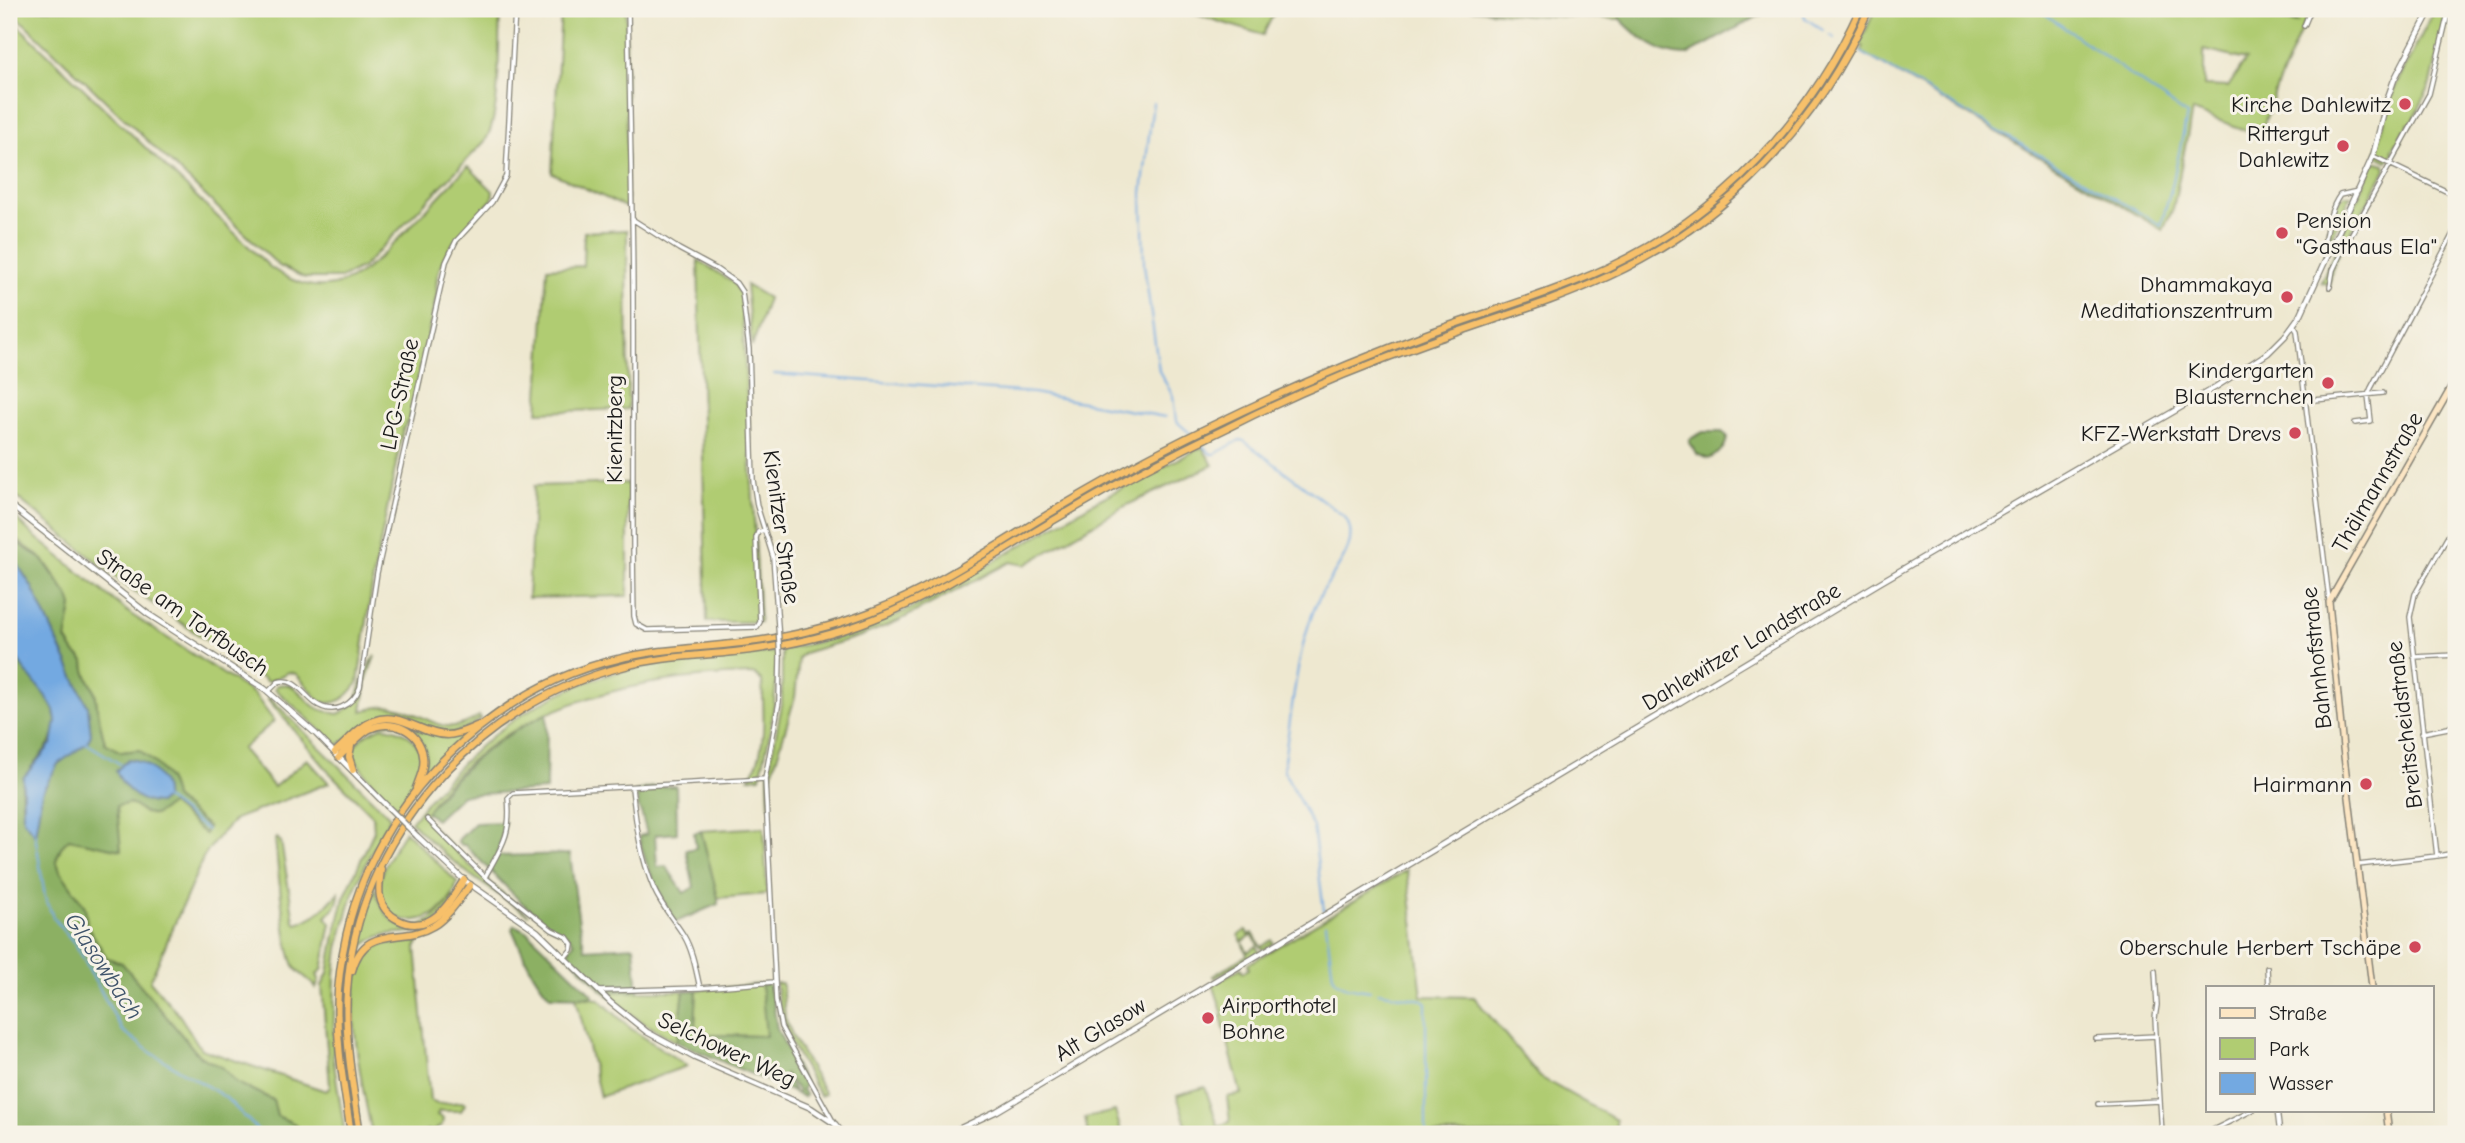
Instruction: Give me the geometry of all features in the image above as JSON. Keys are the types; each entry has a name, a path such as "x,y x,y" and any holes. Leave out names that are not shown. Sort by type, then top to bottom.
{"highway":[{"path":"412,795 447,757 490,720 550,683 618,659 791,635 870,612 932,584 1104,482 1200,431 1355,362 1580,280 1624,260 1658,241 1712,203 1772,146 1823,78 1860,9"},
{"path":"360,1134 348,1050 346,993 356,932 371,885 392,842 444,773 486,733 541,698 621,667 654,660 791,644 868,622 936,591 1111,487 1192,444 1360,368 1580,288 1625,268 1671,242 1731,197 1779,151 1831,82 1869,9"},
{"path":"337,755 359,729 377,719 404,720 430,732 448,736 490,720"},
{"path":"337,755 368,730 380,726 396,726 410,732 419,742 424,754 424,768 412,795 375,854 361,885 347,931 338,993 337,1033 351,1134"},
{"path":"351,745 349,757 353,770"},
{"path":"382,861 379,882 381,901 392,916 406,923 418,924 435,917 467,882"},
{"path":"346,993 355,961 366,946 380,937 432,928 467,882"}],"main road":[{"name":"Thälmannstraße","path":"2329,602 2456,379"},
{"name":"Bahnhofstraße","path":"2329,602 2343,748 2372,986"},
{"path":"2386,1112 2389,1134"}],"street":[{"name":"LPG-Straße","path":"268,692 278,682 288,681 317,705 336,708 352,701 360,687 377,573 446,262 456,241 492,202 506,176 515,9"},
{"name":"Kienitzberg","path":"628,9 632,219 631,487 636,624 647,630 757,627 760,622 756,538 758,533 764,530"},
{"path":"2304,26 2311,9"},
{"path":"2371,9 2378,13"},
{"name":"Dahlewitzer Landstraße","path":"1268,949 1879,583 2234,376 2268,353 2294,326 2308,303 2373,156 2390,91 2431,9"},
{"path":"2330,287 2336,263 2429,94 2449,9"},
{"path":"2373,156 2456,196"},
{"path":"2332,250 2324,246 2336,201 2340,195 2358,191"},
{"name":"Kienitzer Straße","path":"632,219 716,269 736,283 742,292 749,349 753,480 757,506 774,567 780,657 779,702 765,779 774,982 782,1027 819,1100 835,1124"},
{"path":"2355,423 2371,421 2368,395 2399,331 2456,228"},
{"name":"Bahnhofstraße","path":"2294,326 2297,331 2329,602"},
{"path":"2305,401 2383,393"},
{"name":"Straße am Torfbusch","path":"9,504 148,614 268,692 353,770 386,805"},
{"name":"Breitscheidstraße","path":"2437,856 2410,617 2413,600 2456,522"},
{"path":"2414,657 2456,654"},
{"path":"2422,733 2448,728 2456,723"},
{"path":"485,877 503,844 510,820 510,795 765,779"},
{"name":"Selchower Weg","path":"632,788 638,839 643,857 655,891 690,947 700,988"},
{"name":"Selchower Weg","path":"386,805 467,882 531,926 636,1024 680,1051 811,1108 835,1124 843,1134"},
{"name":"Selchower Weg","path":"427,818 485,877 552,930 567,937 572,944 565,957"},
{"path":"2358,865 2456,853"},
{"name":"Alt Glasow","path":"948,1134 997,1111 1268,949"},
{"path":"2267,968 2268,986"},
{"path":"2155,971 2162,1134"},
{"name":"Selchower Weg","path":"599,991 700,988 774,982"},
{"path":"2096,1039 2156,1036"},
{"path":"811,1108 819,1100"},
{"path":"2098,1104 2160,1101"},
{"path":"2205,1134 2249,1112"},
{"path":"2277,1112 2280,1134"}],"green space":[{"path":"9,9 500,9 494,114 485,141 363,267 341,278 305,278 279,266"},
{"path":"561,9 626,9 627,208 552,173"},
{"path":"1161,9 1276,9 1263,35 1188,12 1167,12"},
{"path":"1469,9 1619,9 1620,19 1531,15"},
{"path":"1619,9 1765,9 1766,12 1687,55 1668,52 1650,44 1620,19"},
{"path":"1875,9 2254,9 2259,17 2296,21 2281,9 2310,9 2260,135 2192,111 2173,209 2163,230 1861,52 1864,47 1860,44","holes":["2204,50 2246,60 2228,87 2204,86"]},
{"path":"2254,9 2281,9 2297,22 2258,17"},
{"path":"2435,9 2448,9 2431,84 2411,125 2408,124 2407,131 2404,130 2399,138 2402,140 2399,144 2396,143 2388,161 2376,155 2390,99"},
{"path":"9,17 270,267 292,280 312,286 329,286 346,281 361,272 391,246 467,167 493,191 492,200 454,242 440,267 437,293 409,419 403,429 373,579 358,683 337,702 320,701 296,674 289,672 268,682 124,584 9,491"},
{"path":"2374,161 2385,164 2386,169 2335,260 2329,285 2321,282"},
{"path":"2345,195 2351,195 2330,241 2327,234 2337,203"},
{"path":"627,230 628,409 538,412 547,268 583,266 584,232"},
{"path":"698,260 734,283 741,295 760,622 707,622"},
{"path":"746,285 768,298 752,347"},
{"path":"1703,432 1722,432 1727,436 1724,447 1709,459 1697,454 1689,443 1690,439"},
{"path":"1202,447 1213,465 1123,507 1025,565 1010,562 898,621 861,636 804,653 799,658 795,697 771,777 769,806 768,775 782,704 782,650 840,637 923,603 1100,499"},
{"path":"628,483 628,596 528,598 534,486"},
{"path":"9,509 14,516 13,531 19,544 42,559 69,597 72,606 66,639 84,661 95,693 105,743 121,752 139,750 167,777 174,798 208,827 205,834 171,804 155,815 145,813 130,803 117,806 121,850 69,839 61,847 56,860 60,871 85,907 87,925 107,958 122,963 199,1056 223,1068 237,1083 273,1100 277,1116 295,1124 301,1134 9,1134 9,644 19,662 50,702 56,721 52,739 30,769 22,786 23,819 35,833 42,792 58,763 86,743 91,735 88,707 32,587 9,551"},
{"path":"14,516 33,535 132,615 254,694 274,721 242,749 274,787 307,759 329,783 235,819 204,856 150,981 180,1016 201,1049 326,1091 330,1086 322,986 328,973 344,898 374,831 373,816 330,773 269,697 390,817 353,893 338,948 333,1058 345,1134 301,1134 295,1124 277,1116 273,1100 237,1083 223,1068 199,1056 122,963 107,958 96,942 87,925 85,907 60,871 56,860 61,847 69,838 116,806 130,803 145,813 170,804 204,833 208,827 174,798 139,750 121,752 105,743 95,693 84,661 66,639 72,606 46,564 17,539"},
{"path":"776,652 776,684 760,777 749,778 759,758 763,732 762,681 755,674 662,682 615,691 570,705 526,724 487,748 452,779 423,817 468,864 529,915 467,872 411,822 461,764 489,739 518,717 583,683 658,664"},
{"path":"375,656 367,678 362,711 395,707 445,726 466,723 479,716 481,719 465,729 451,732 428,728 396,715 383,716 337,745 275,689 282,684 288,685 315,707 338,714 352,706"},
{"path":"547,713 546,790 462,795 436,820 426,812 480,755 511,733"},
{"path":"380,721 393,721 422,731 467,733 422,777 426,754 418,737 409,728 397,723 363,729"},
{"path":"382,727 402,732 409,737 416,743 421,759 416,780 397,808 368,778 352,756 359,741"},
{"path":"676,786 677,833 655,835 657,867 666,866 684,893 694,887 686,850 696,848 694,833 701,831 718,904 676,922 645,859 639,836 647,834 636,791 651,787"},
{"path":"505,822 497,856 570,854 585,949 634,946 638,992 603,991 566,953 574,943 570,937 552,927 522,903 465,845 457,841 475,823"},
{"path":"764,827 767,894 718,898 701,831"},
{"path":"405,831 457,882 451,897 442,908 416,920 391,914 383,903 380,886 386,865"},
{"path":"277,838 281,842 294,920 297,924 320,911 339,892 336,906 326,917 331,923 322,970 317,974 319,980 316,988 296,969 288,945"},
{"path":"1407,870 1422,996 1474,997 1540,1077 1616,1120 1616,1134 1173,1134 1187,1128 1177,1095 1205,1087 1218,1126 1230,1122 1227,1097 1241,1094 1213,984 1241,968 1243,972 1249,969 1248,964"},
{"path":"375,888 386,913 399,925 407,928 426,923 459,894 434,923 419,930 375,938 356,954"},
{"path":"514,925 528,932 593,995 550,996 528,964 512,929"},
{"path":"1246,930 1249,935 1253,933 1261,947 1272,940 1274,943 1263,950 1252,935 1242,942 1248,952 1257,946 1259,952 1215,978 1213,976 1247,955 1239,935"},
{"path":"419,941 416,948 430,1100 437,1104 465,1104 461,1111 439,1111 437,1115 443,1118 442,1125 433,1132 427,1130 420,1134 372,1134 359,1066 354,1011 361,965 377,947 388,943"},
{"path":"776,983 782,983 785,1018 793,1037 825,1094 820,1096 788,1038 781,1020"},
{"path":"761,984 767,1036 707,1035 695,1025 697,990"},
{"path":"761,984 771,987 777,1029 805,1084 802,1090 806,1095 804,1097 797,1094 798,1091 785,1074 795,1093 677,1042 684,991 697,990 695,1025 707,1035 766,1036"},
{"path":"603,991 684,991 677,1042 639,1020"},
{"path":"576,997 599,999 630,1028 687,1066 600,1097"},
{"path":"1115,1111 1122,1134 1088,1134 1085,1118"}],"water":[{"path":"9,551 32,587 88,707 91,735 87,743 58,764 42,792 35,835 23,819 23,778 52,743 56,721 54,710 47,698 23,668 9,644"},
{"path":"128,759 149,767 159,777 165,798 159,803 139,798 123,783 116,771"}],"waterway":[{"path":"1803,9 1805,18 1824,31"},
{"path":"1861,52 2161,225 2187,115 2038,9"},
{"path":"1830,35 1835,38"},
{"path":"1153,103 1142,193 1144,265 1159,371 1173,396 1176,421 1191,434"},
{"path":"774,374 1033,393 1165,417"},
{"path":"1200,443 1211,454 1215,454 1240,440 1244,441 1345,517 1350,528 1348,549 1318,600 1305,638 1284,760 1284,771 1313,827 1324,911"},
{"path":"86,743 120,764"},
{"path":"163,797 207,830"},
{"name":"Glasowbach","path":"35,834 45,897 53,917 76,945 122,1030 150,1052 225,1097 262,1134"},
{"path":"1326,924 1333,976 1344,986 1370,991"},
{"path":"1378,992 1423,1000 1426,1003 1426,1134"}],"place":[{"name":"Kirche Dahlewitz","path":"2405,104"},
{"name":"Rittergut Dahlewitz","path":"2343,146"},
{"name":"Pension \"Gasthaus Ela\"","path":"2282,233"},
{"name":"Dhammakaya Meditationszentrum","path":"2287,297"},
{"name":"Kindergarten Blausternchen","path":"2328,383"},
{"name":"KFZ-Werkstatt Drevs","path":"2295,433"},
{"name":"Hairmann","path":"2366,784"},
{"name":"Oberschule Herbert Tschäpe","path":"2415,947"},
{"name":"Airporthotel Bohne","path":"1208,1018"}]}
